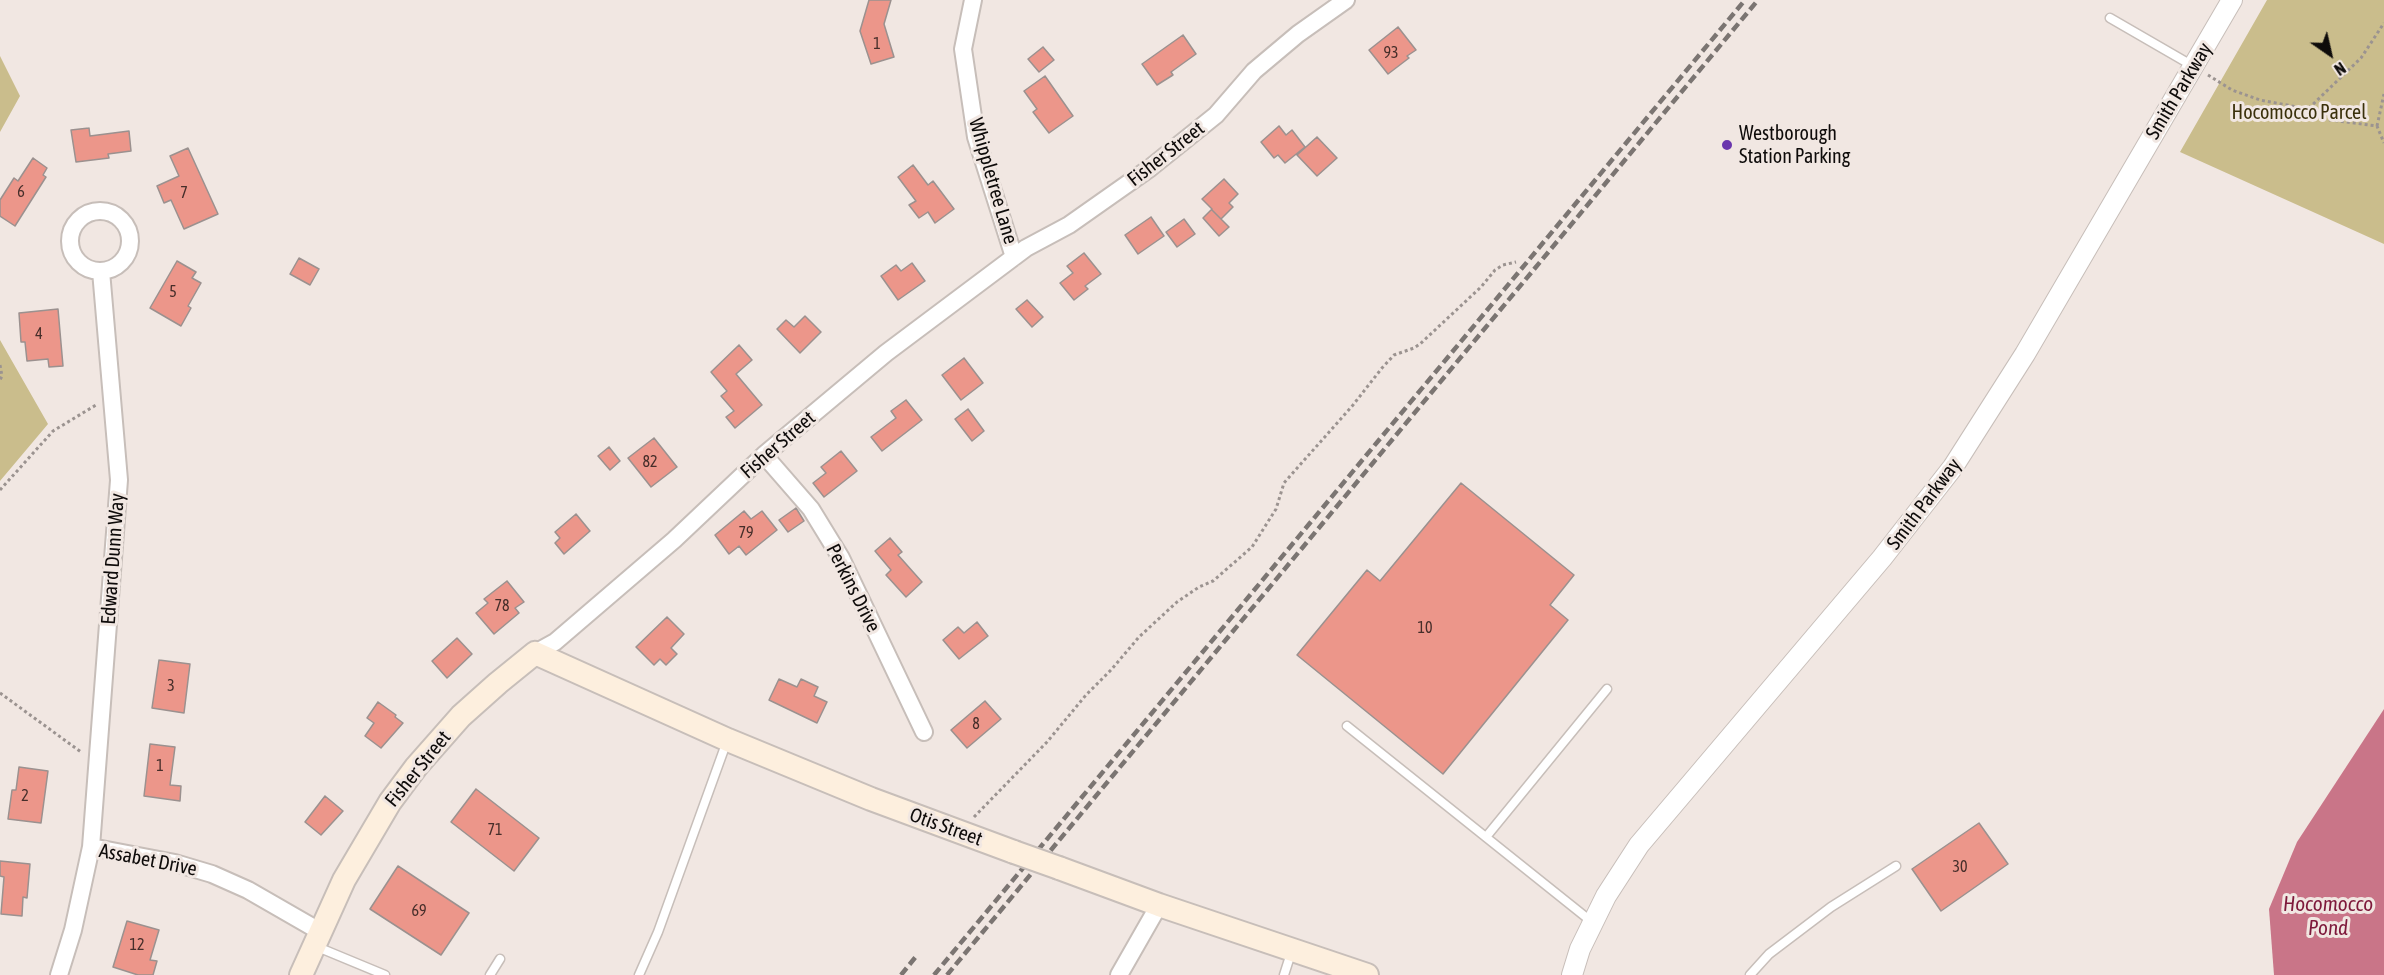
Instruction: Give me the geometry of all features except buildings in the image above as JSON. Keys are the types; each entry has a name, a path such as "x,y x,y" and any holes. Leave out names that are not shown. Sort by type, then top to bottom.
{"main road":[{"name":"Otis Street","path":"536,653 728,740 871,799 1159,905 1367,975"},
{"name":"Fisher Street","path":"301,975 344,880 378,819 403,784 469,708 536,653"}],"street":[{"name":"Whippletree Lane","path":"973,0 963,49 976,137 1014,257"},
{"name":"Fisher Street","path":"536,653 555,642 665,548 764,455 886,353 1026,248 1069,225 1150,168 1216,115 1254,71 1298,34 1346,0"},
{"name":"Smith Parkway","path":"1572,975 1592,922 1621,870 1895,542 1953,467 2025,354 2232,0"},
{"name":"Edward Dunn Way","path":"91,847 119,480 101,271"},
{"name":"Perkins Drive","path":"764,455 811,509 841,558 924,732"},
{"name":"Assabet Drive","path":"59,975 73,930 91,847 175,863 212,873 248,890 318,939"},
{"path":"1119,975 1159,905"}],"lane":[{"path":"2110,18 2193,66"},
{"path":"1486,837 1607,689"},
{"path":"1347,726 1592,922"},
{"path":"639,975 658,932 728,740"},
{"path":"1750,975 1769,954 1831,907 1896,866"},
{"path":"318,939 385,975"},
{"path":"1284,975 1293,950"},
{"path":"490,975 501,959"}],"path":[{"path":"2308,109 2361,58 2384,23"},
{"path":"2193,66 2232,90 2259,100 2308,109 2323,119 2377,126"},
{"path":"2384,94 2377,126 2384,143"},
{"path":"961,832 1047,742 1139,637 1177,602 1199,587 1213,581 1252,547 1276,509 1284,483 1394,355 1420,344 1481,287 1495,270 1503,265 1516,262"},
{"path":"0,365 2,376 0,380"},
{"path":"0,490 53,431 96,405"},
{"path":"0,693 82,753"}],"green space":[{"name":"Hocomocco Parcel","path":"2267,0 2384,0 2384,244 2180,152"},
{"path":"0,56 20,96 0,132"},
{"path":"0,340 48,424 0,481"}],"water":[{"name":"Hocomocco Pond","path":"2384,709 2384,975 2274,975 2269,909 2297,842"}],"railway":[{"path":"934,975 1745,0"},
{"path":"947,975 1758,0"},
{"path":"901,975 918,954"}],"place":[{"name":"Westborough Station Parking","path":"1727,145"}]}
